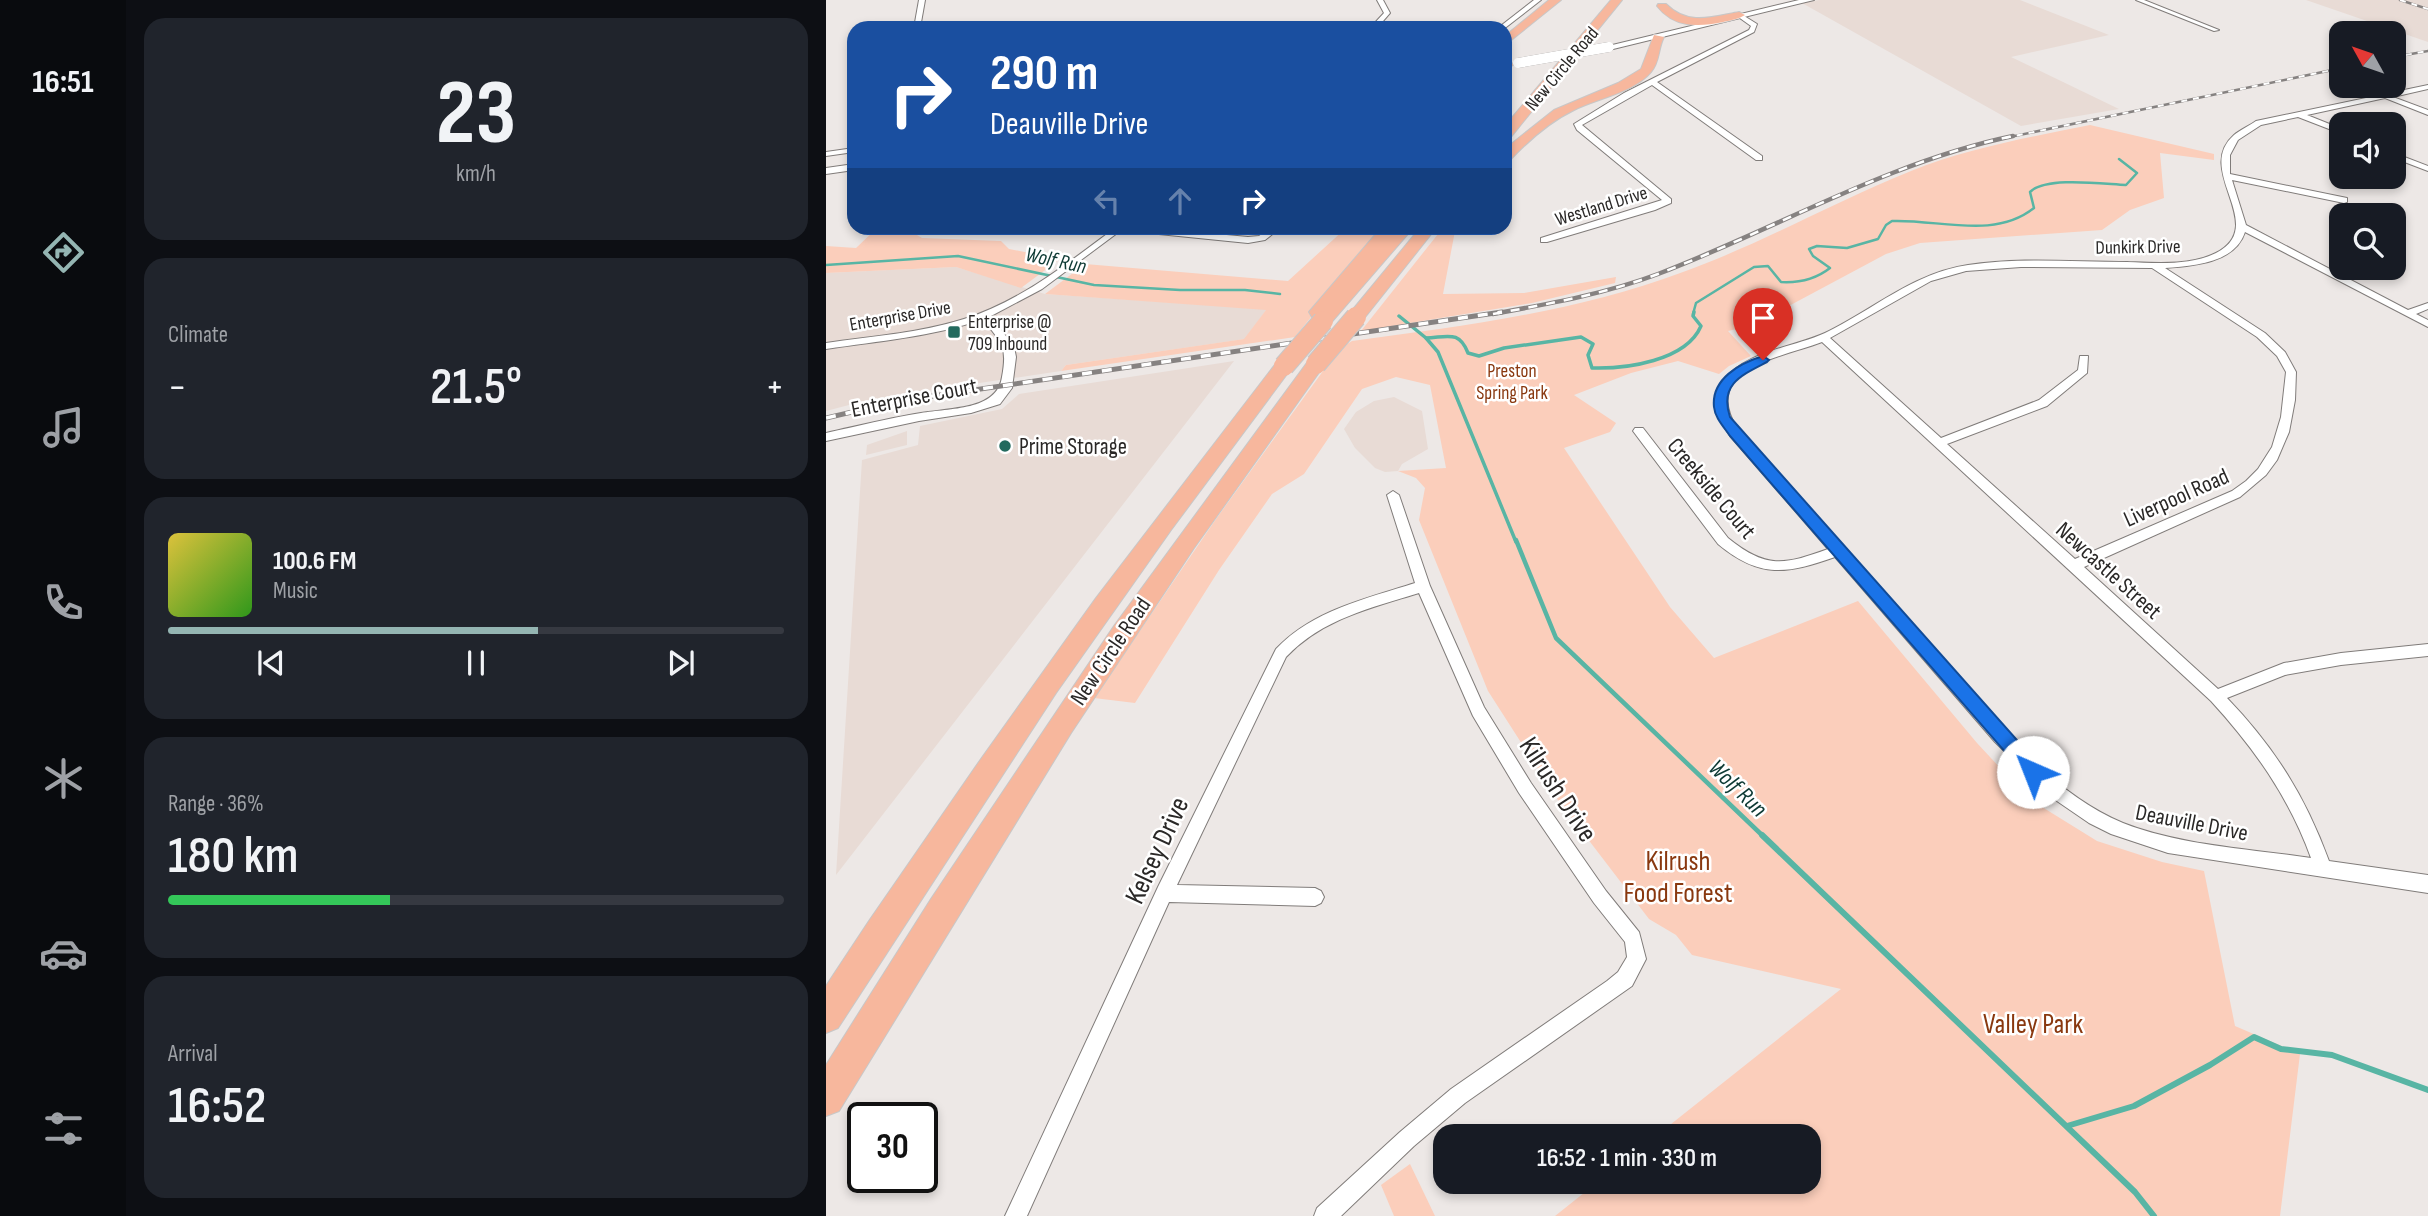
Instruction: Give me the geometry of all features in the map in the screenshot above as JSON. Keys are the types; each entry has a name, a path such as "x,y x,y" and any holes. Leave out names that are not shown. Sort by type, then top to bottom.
{"highway":[{"path":"1512,36 1556,0"},
{"name":"New Circle Road","path":"1541,69 1600,0"},
{"name":"New Circle Road","path":"1512,127 1617,0"},
{"path":"1663,3 1671,18 1685,22 1739,15"},
{"path":"1642,45 1657,23 1663,3"},
{"path":"1642,45 1658,37"},
{"path":"1512,150 1535,128 1559,112 1642,74 1652,62 1642,45"},
{"path":"1323,321 1318,312 1383,235"},
{"name":"New Circle Road","path":"826,1016 950,826 1109,596 1284,366 1399,235"},
{"name":"New Circle Road","path":"826,1098 1003,813 1191,531 1316,364 1421,235"}],"main road":[{"path":"1658,37 1739,15 1810,0"},
{"path":"1512,64 1609,47 1642,45"},
{"path":"826,171 847,168"}],"street":[{"path":"918,21 922,0"},
{"path":"1380,0 1387,13 1380,21"},
{"path":"1510,21 1538,0"},
{"path":"2139,0 2216,30"},
{"path":"1739,15 1755,25 1752,32 1652,82 1759,158"},
{"name":"Westland Drive","path":"1544,240 1668,201 1578,124 1652,82"},
{"path":"2406,92 2428,87"},
{"path":"2375,98 2259,123 2235,135 2225,150 2227,176 2243,226 2428,324"},
{"path":"2390,98 2428,113"},
{"path":"2298,114 2329,127"},
{"path":"826,154 847,151"},
{"path":"2406,160 2428,169"},
{"path":"2227,176 2344,200"},
{"name":"Dunkirk Drive","path":"1744,368 1823,337 1904,290 1948,272 2016,265 2154,265 2203,260 2218,256 2236,244 2243,226"},
{"name":"Enterprise Drive","path":"826,346 937,328 985,316 1020,300 1048,282 1110,235"},
{"path":"1198,235 1248,240 1266,235"},
{"name":"Liverpool Road","path":"2073,566 2254,484 2267,470 2278,449 2291,383 2291,372 2281,354 2261,335 2154,265"},
{"path":"2409,313 2428,306"},
{"name":"Enterprise Court","path":"826,437 971,409 996,401 1006,388 1011,357 1009,347 985,316"},
{"name":"Newcastle Street","path":"1823,337 2216,696 2281,772 2308,825 2323,868"},
{"path":"1938,443 2043,403 2083,371 2084,358"},
{"name":"Deauville Drive","path":"1744,368 1729,379 1723,388 1720,407 1724,418 2023,761 2068,802 2099,822 2129,836 2168,845 2428,884"},
{"name":"Creekside Court","path":"1639,431 1723,541 1737,554 1766,567 1779,568 1792,567 1839,550"},
{"name":"Kilrush Drive","path":"1325,1216 1407,1139 1458,1096 1614,989 1625,979 1637,959 1633,938 1600,897 1533,799 1478,711 1423,586 1393,495"},
{"name":"Kelsey Drive","path":"1016,1216 1164,893 1263,687 1289,642 1318,622 1423,586"},
{"path":"2216,696 2284,669 2341,659 2428,650"},
{"path":"1164,893 1315,897"}],"shaded area":[{"path":"1819,0 2020,0 2109,35 2011,57 2119,109 2021,126 1802,3"},
{"path":"2306,0 2428,0 2428,42 2406,34 2406,21 2367,21"},
{"path":"956,267 1045,294 1267,309 1245,339 1066,365 1061,371 872,399 826,411 826,273"},
{"path":"1234,361 836,875 862,460 918,445 920,426 1002,409 1019,394"},
{"path":"1394,397 1422,411 1428,449 1402,464 1398,471 1385,472 1375,468 1355,448 1344,429 1356,412 1374,401"},
{"path":"907,431 907,445 866,455 867,445"}],"green space":[{"path":"2090,125 2214,154 2214,160 2160,153 2164,198 2130,210 2102,230 1920,243 1886,254 1753,325 1728,331 1751,356 1719,374 1678,361 1631,373 1574,395 1616,423 1610,432 1564,448 1670,607 1714,658 1858,601 1977,743 2029,799 2097,841 2162,862 2204,871 2235,1026 2300,1054 2280,1216 1555,1216 1583,1194 1821,1194 1821,1124 1671,1124 1841,989 1692,955 1676,935 1649,919 1558,800 1488,691 1419,520 1425,488 1416,478 1398,471 1446,468 1430,385 1396,377 1362,389 1304,474 1272,494 1219,570 1135,703 1094,698 1216,519 1339,349 1352,341 1519,316 1643,286 1741,249 1911,171 1999,144"},
{"path":"870,235 917,235 922,238 1001,241 1009,249 1060,259 1021,288 956,267 826,273 826,246 856,248"},
{"path":"1338,235 1377,235 1295,337 1061,371 1066,365 1244,339 1266,310 1045,294 1085,264 1288,281"},
{"path":"1437,235 1454,235 1443,294 1524,293 1616,277 1615,283 1532,303 1361,331"},
{"path":"1410,1164 1435,1216 1394,1216 1381,1185"}],"waterway":[{"path":"1693,314 1696,303 1754,267 1768,266 1781,282 1813,278 1830,268 1813,256 1809,249 1817,246 1847,248 1878,239 1886,225 1892,221 1984,226 2018,218 2034,208 2030,192 2038,187 2061,182 2126,185 2137,173 2119,159"},
{"name":"Wolf Run","path":"826,265 958,256 1094,285 1180,290 1245,290 1280,294"},
{"path":"1426,338 1457,338 1468,353 1479,356 1504,348 1581,337 1593,344 1588,355 1592,368 1621,367 1654,360 1682,347 1693,338 1701,326 1693,316 1694,312"},
{"name":"Wolf Run","path":"1399,316 1426,338"},
{"name":"Wolf Run","path":"1426,338 1438,352 1516,542"},
{"name":"Wolf Run","path":"1516,540 1556,638 1764,837"},
{"name":"Wolf Run","path":"1762,835 2135,1192 2154,1216"},
{"path":"2067,1126 2134,1106 2210,1065 2254,1037 2281,1049 2332,1055 2428,1090"}],"railway":[{"path":"2400,0 2428,9"},
{"path":"2406,55 2428,51"},
{"path":"2007,138 2329,71"},
{"path":"2007,138 2013,136"},
{"path":"1493,314 1576,298 1638,281 1702,256 1877,179 1921,162 2007,138"},
{"path":"826,418 899,401 1502,312"}],"place":[{"name":"Enterprise @ 709 Inbound","path":"954,332"},
{"name":"Prime Storage","path":"1005,446"}],"route":[{"path":"1763,360 1737,372 1729,379 1720,397 1724,418 1734,433 2033,772"}],"park label":[{"name":"Preston Spring Park","path":"1512,381"},
{"name":"Kilrush Food Forest","path":"1678,876"},
{"name":"Valley Park","path":"2033,1023"}]}
